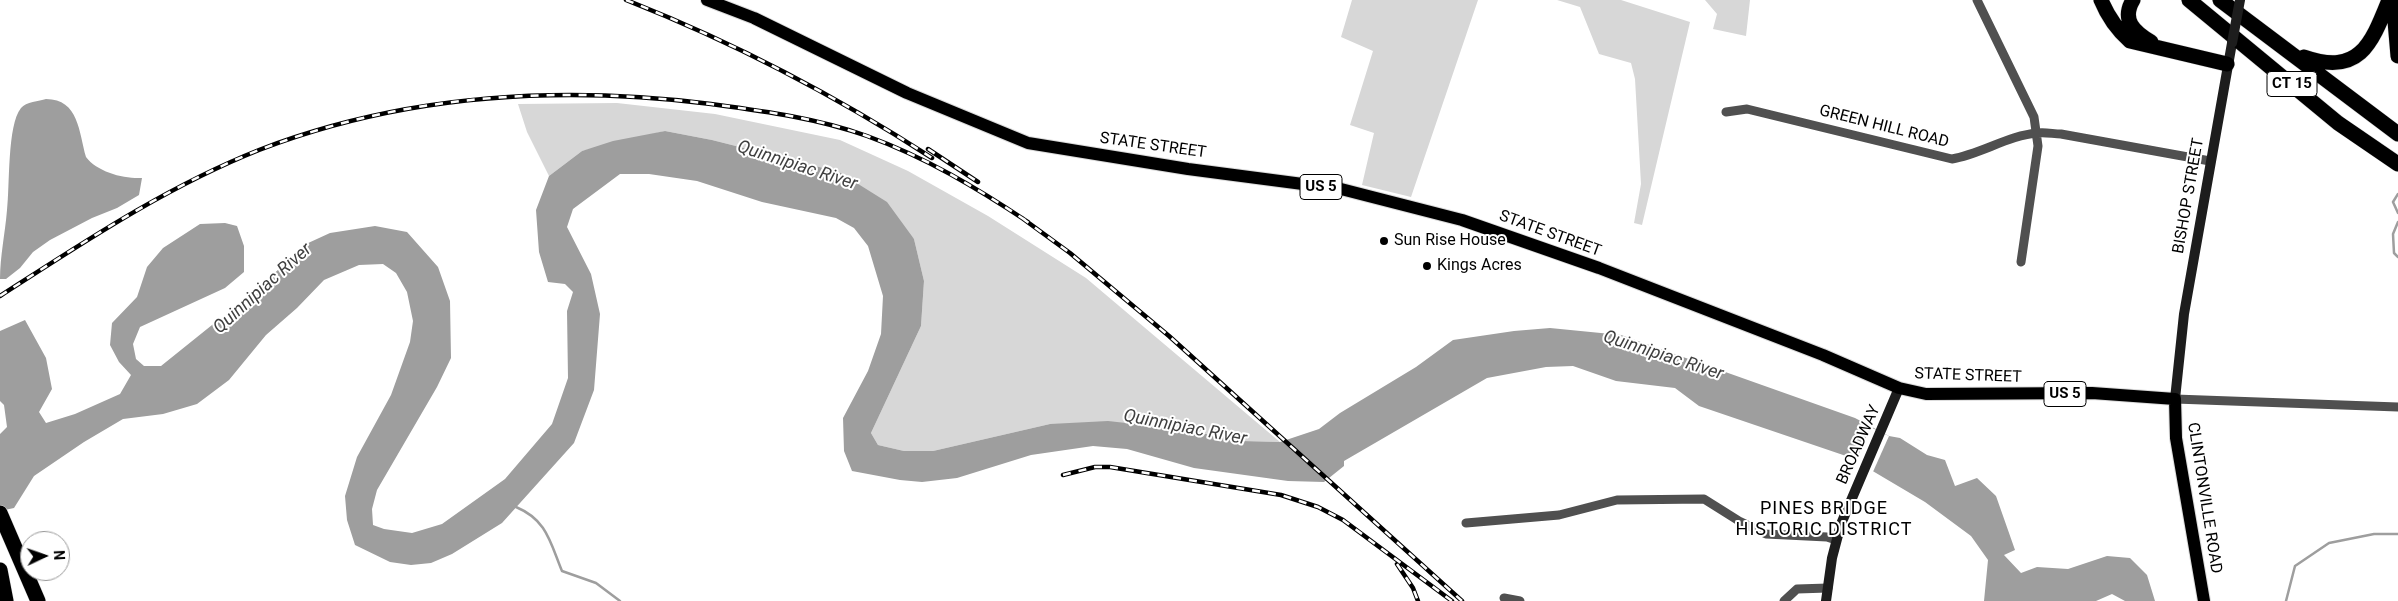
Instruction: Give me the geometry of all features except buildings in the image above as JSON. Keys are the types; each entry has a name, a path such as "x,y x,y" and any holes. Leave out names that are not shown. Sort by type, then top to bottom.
{"highway":[{"path":"2101,0 2108,17 2130,41 2165,50 2228,58"},
{"path":"2133,0 2128,10 2129,22 2137,34 2165,50"},
{"name":"CT 15","path":"2189,0 2338,123 2398,164"},
{"name":"CT 15","path":"2220,0 2398,134"},
{"path":"2290,52 2325,64 2345,63 2365,49 2379,25 2389,0"},
{"path":"2398,4 2395,21 2398,56"},
{"path":"0,513 38,601"},
{"path":"0,570 6,601"}],"main road":[{"name":"STATE STREET","path":"707,0 754,18 907,93 1028,143 1188,169 1341,189 1462,220 1600,268 1823,355 1899,388 1926,394 2092,393 2175,399"},
{"name":"BISHOP STREET","path":"2175,399 2183,324 2228,58 2240,0"},
{"name":"BROADWAY","path":"1826,601 1836,540 1899,388"},
{"name":"CLINTONVILLE ROAD","path":"2175,399 2176,438 2204,601"}],"street":[{"path":"1977,0 2034,116 2038,146 2021,262"},
{"name":"GREEN HILL ROAD","path":"1726,112 1747,109 1952,159 1971,156 2008,141 2036,133 2061,134 2210,161"},
{"name":"STATE STREET","path":"2175,399 2398,407"},
{"path":"1466,523 1559,515 1617,500 1704,499 1739,521 1766,534 1827,536 1836,540"},
{"path":"1784,601 1792,592 1801,588 1828,588"},
{"path":"1504,598 1520,601"}],"shaded area":[{"path":"1352,0 1478,0 1411,197 1362,185 1374,133 1350,125 1373,51 1341,37"},
{"path":"1557,0 1621,0 1690,22 1642,225 1634,223 1641,184 1635,79 1631,63 1599,54 1580,7"},
{"path":"1705,0 1750,0 1746,36 1713,29 1717,14"},
{"path":"617,103 715,114 840,140 908,171 988,216 1086,278 1280,442 1242,441 1180,429 1050,424 933,451 904,451 878,445 871,433 921,326 924,281 914,239 839,172 712,140 665,131 582,151 549,176 527,132 518,104"}],"water":[{"path":"46,99 57,101 71,111 79,128 86,157 97,167 111,174 142,178 139,195 117,208 92,218 50,240 33,252 20,268 6,279 0,279 13,128 23,106"},
{"name":"Quinnipiac River","path":"665,131 712,140 839,172 887,202 914,239 924,281 921,326 871,433 878,445 904,451 933,451 1050,424 1108,421 1180,429 1242,441 1280,442 1319,429 1340,413 1416,367 1453,340 1550,328 1621,335 1855,418 1889,436 1900,438 1927,455 1945,460 1955,486 1977,478 1996,496 2015,550 2004,555 2021,573 2037,567 2068,569 2107,556 2130,558 2147,575 2155,601 2125,601 2112,594 2096,601 1984,601 1988,560 1971,536 1925,502 1849,457 1699,406 1675,388 1616,381 1573,366 1546,367 1487,378 1344,461 1344,466 1324,482 1288,481 1194,468 1127,449 1093,446 1031,455 957,478 922,482 852,471 844,451 843,418 868,371 881,334 883,296 868,246 854,228 836,218 762,202 697,181 649,174 620,174 573,209 567,227 591,274 600,314 594,390 574,443 502,523 452,554 431,563 411,565 390,562 355,545 347,520 345,496 357,457 391,395 410,342 413,321 407,292 396,273 383,264 359,265 324,280 297,308 266,335 229,380 197,404 163,414 123,419 84,442 34,476 14,508 0,511 0,434 7,427 4,405 0,401 0,331 25,320 46,358 52,389 39,412 46,423 75,414 120,394 131,375 119,362 110,345 112,323 137,297 147,267 163,248 200,224 225,223 237,226 244,246 244,272 225,288 140,327 133,344 136,359 144,366 161,366 217,321 247,308 266,281 306,244 330,233 375,226 407,232 438,267 450,301 451,358 437,387 377,490 372,509 373,525 384,529 412,533 442,524 505,479 552,424 568,378 567,311 573,292 565,284 548,282 539,252 536,210 549,176 582,151 613,141"}],"pier":[{"path":"1870,427 1889,436 1872,474 1855,463"}],"waterway":[{"path":"2398,194 2393,202 2398,213"},
{"path":"2398,222 2393,234 2394,253 2398,257"},
{"path":"516,507 535,518 541,525 550,541 562,571 596,583 620,601"},
{"path":"2286,601 2295,566 2329,543 2374,534 2398,534"}],"railway":[{"path":"626,0 745,52 859,113 932,158"},
{"path":"0,296 158,198 259,150 314,131 370,117 426,106 482,99 539,95 653,98 770,112 829,124 888,144 930,163 970,185 1028,222"},
{"path":"928,149 978,182"},
{"path":"1022,218 1070,253 1169,336 1462,601"},
{"path":"1063,475 1095,467 1110,467 1281,495 1318,507 1343,520 1452,601"},
{"path":"1397,564 1413,588 1418,601"}],"place":[{"name":"Sun Rise House","path":"1384,241"},
{"name":"Kings Acres","path":"1427,266"}],"district":[{"name":"PINES BRIDGE HISTORIC DISTRICT","path":"1824,519"}]}
